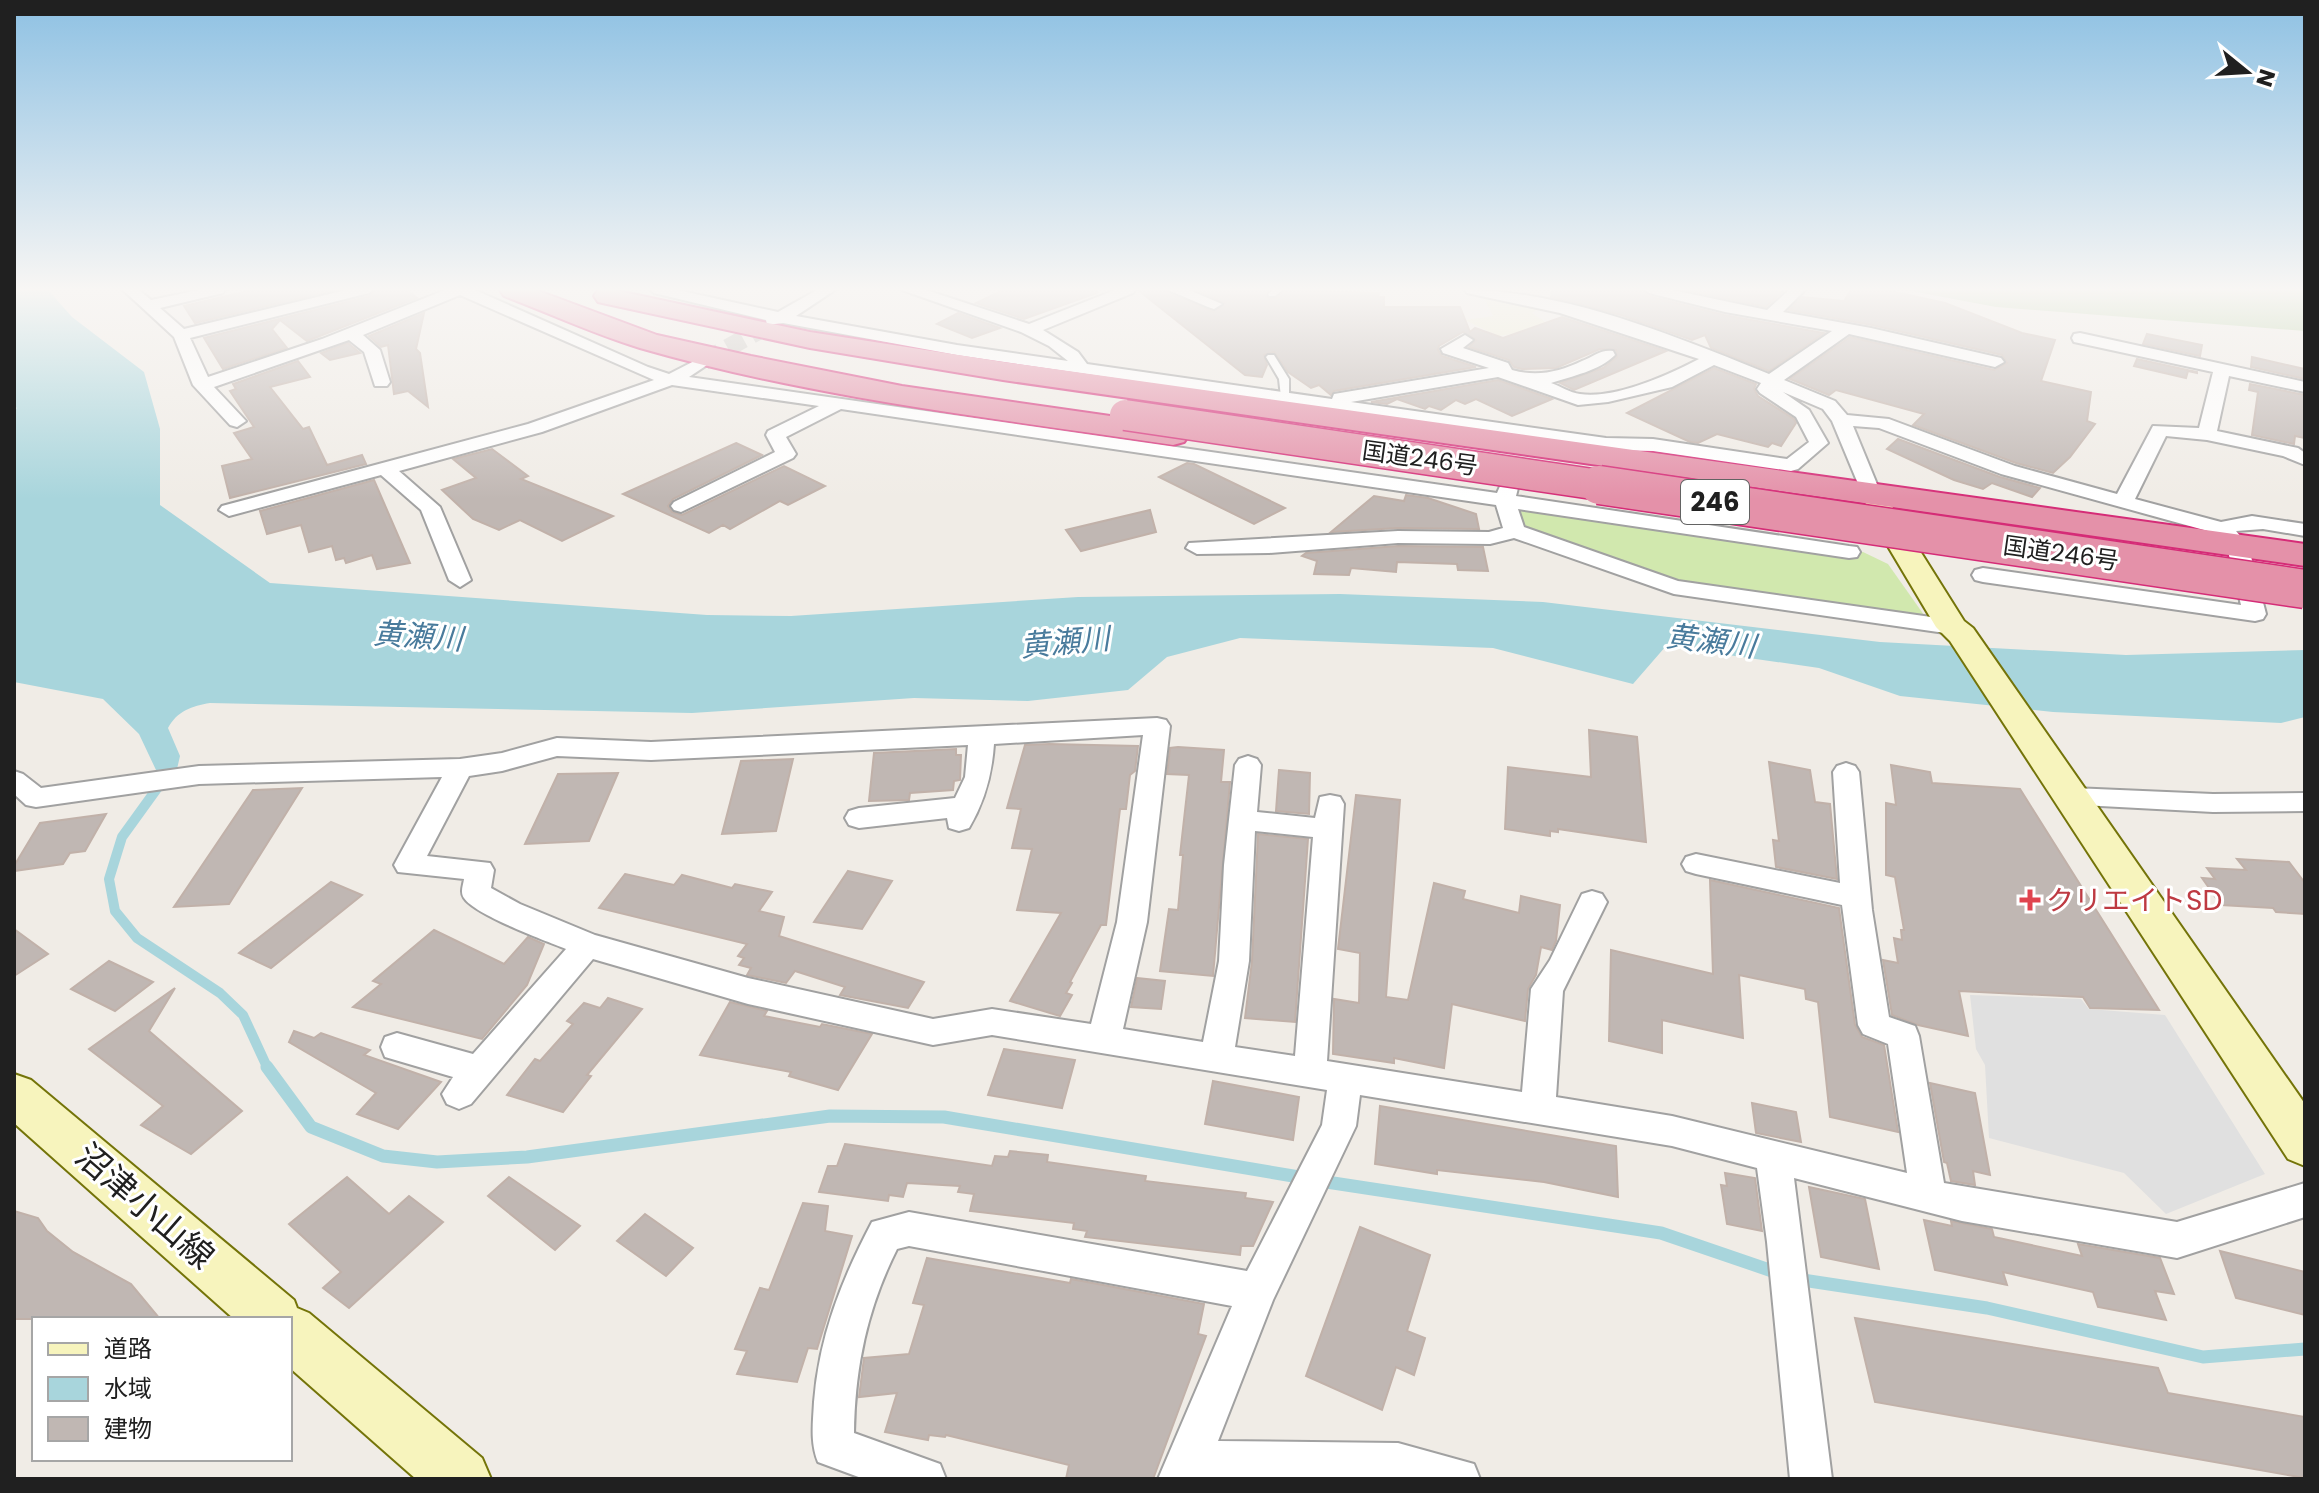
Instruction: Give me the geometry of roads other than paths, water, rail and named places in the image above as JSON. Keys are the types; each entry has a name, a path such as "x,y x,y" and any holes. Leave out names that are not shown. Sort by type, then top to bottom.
{"highway":[{"path":"731,360 917,397 1507,492 1899,546"},
{"name":"国道246号","path":"788,360 2305,571"},
{"name":"国道246号","path":"866,360 1131,408 2305,589"},
{"path":"932,360 1871,494 2229,537 2305,555"}],"street":[{"path":"191,360 202,385 237,421"},
{"path":"202,385 276,360"},
{"path":"375,360 381,382"},
{"path":"617,360 671,380 1507,492 1849,552"},
{"path":"1023,360 1606,444 1653,445 1791,465 1819,443 1803,414 1766,389 1771,381 1801,360"},
{"path":"1078,360 1082,369"},
{"path":"1480,360 1502,367 1505,374"},
{"path":"1535,382 1599,360"},
{"path":"1321,402 1383,388 1498,372 1535,382 1578,400 1608,397 1666,383 1711,360"},
{"path":"1714,360 1829,405 1841,420 1871,494 1899,546 2305,1144"},
{"path":"1984,360 1995,362"},
{"path":"2179,360 2305,387"},
{"path":"229,510 535,428 671,380 704,361"},
{"path":"2207,434 2222,369"},
{"path":"681,506 786,454 775,435 836,404"},
{"path":"1841,420 1882,423 2008,470 2123,502 2229,537 2248,582 2255,614 1983,575"},
{"path":"2123,502 2160,430 2207,434 2291,452 2305,459"},
{"path":"386,470 430,507 460,580"},
{"path":"1507,492 1515,531"},
{"path":"2229,537 2237,522 2281,524 2305,530"},
{"path":"1197,548 1269,547 1398,537 1490,538 1515,531 1674,587 1957,631"},
{"path":"1899,546 2305,589"},
{"path":"14,780 36,798 199,775 460,768 502,762 557,747 651,751 1157,726 1132,922 1104,1040"},
{"path":"859,816 961,816 978,777 982,736"},
{"path":"1217,1056 1234,961 1248,765"},
{"path":"460,768 408,865 480,870 476,893 509,912 587,945 748,991 933,1032 992,1022 1538,1107 1672,1131 1928,1196 2177,1240 2305,1200"},
{"path":"1846,772 1856,897 1874,1025 1903,1036 1928,1196"},
{"path":"2068,792 2213,803 2305,802"},
{"path":"1242,820 1329,816 1310,1071"},
{"path":"1696,864 1856,897"},
{"path":"1538,1107 1547,989 1562,966 1592,902"},
{"path":"397,1047 469,1082 587,945"},
{"path":"1346,1077 1339,1126 1257,1292 1184,1471 1398,1464 1459,1479"},
{"name":"沼津小山線","path":"14,1094 273,1317"},
{"path":"1773,1156 1794,1309 1811,1479"},
{"path":"925,1479 833,1447 834,1381 842,1332 864,1272 885,1234 909,1229 1257,1292"},
{"path":"292,1334 461,1479"}],"lane":[{"path":"1273,360 1284,379 1286,397"}],"water":[{"name":"黄瀬川","path":"14,360 128,360 144,372 160,429 160,505 270,583 707,615 791,616 1078,597 1340,594 1543,602 1880,642 2126,655 2305,650 2305,717 2281,723 2053,712 1900,696 1819,668 1666,646 1633,684 1493,648 1240,638 1167,657 1128,690 1028,701 914,698 692,713 210,703 186,710 176,717 168,728 180,756 177,769 156,770 139,734 103,699 14,682 14,411 17,408 14,406"}],"waterway":[{"path":"161,783 122,837 109,879 115,911 137,938 220,993 243,1015 267,1067"},
{"path":"267,1067 311,1127 383,1156 437,1162 527,1157 830,1116 944,1117 1305,1178"},
{"path":"1320,1181 1661,1233 1778,1273"},
{"path":"1796,1279 1987,1308 2203,1357 2305,1349"}],"place":[{"name":"クリエイトSD","path":"2030,900"}]}
